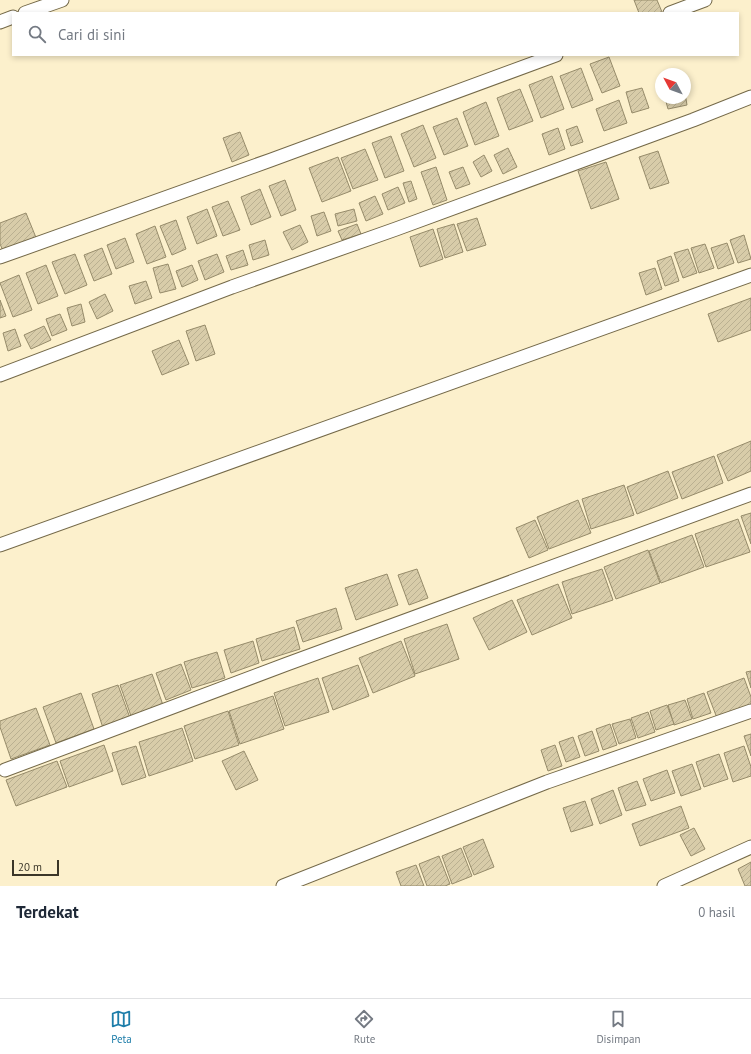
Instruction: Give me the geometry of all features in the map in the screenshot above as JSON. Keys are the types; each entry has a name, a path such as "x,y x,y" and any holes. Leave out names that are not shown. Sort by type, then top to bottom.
{"street":[{"path":"28,12 62,0"},
{"path":"673,12 705,0"},
{"path":"0,22 12,17"},
{"path":"0,257 271,160 553,56"},
{"path":"0,375 232,287 396,229 693,120 751,97"},
{"path":"0,545 751,275"},
{"path":"5,770 295,661 751,494"},
{"path":"283,886 548,782 751,711"},
{"path":"664,886 751,847"}],"building":[{"path":"634,0 657,0 662,12 639,12"},
{"path":"609,57 620,86 602,93 590,64"},
{"path":"581,68 593,100 572,108 560,76"},
{"path":"552,76 564,109 541,118 529,85"},
{"path":"642,88 649,108 632,113 626,92"},
{"path":"520,89 533,121 509,130 497,98"},
{"path":"619,100 627,123 604,131 596,109"},
{"path":"486,102 499,136 475,145 463,112"},
{"path":"667,104 687,104 687,105 668,109"},
{"path":"457,118 468,146 444,155 433,127"},
{"path":"423,125 436,158 414,167 401,134"},
{"path":"577,126 583,142 571,146 566,130"},
{"path":"558,128 565,149 549,155 542,134"},
{"path":"240,132 249,155 232,162 223,138"},
{"path":"391,136 404,171 385,178 372,143"},
{"path":"508,148 517,167 503,174 494,155"},
{"path":"365,149 378,180 353,189 341,158"},
{"path":"658,151 669,183 650,189 639,157"},
{"path":"484,155 492,171 481,177 473,162"},
{"path":"338,157 351,191 322,202 309,168"},
{"path":"606,162 619,199 591,209 578,171"},
{"path":"436,167 447,200 433,205 421,172"},
{"path":"463,167 470,184 456,189 449,172"},
{"path":"285,180 296,210 281,216 269,186"},
{"path":"411,181 417,199 409,202 403,183"},
{"path":"398,187 405,203 388,210 382,194"},
{"path":"260,189 271,217 251,225 241,197"},
{"path":"375,196 383,214 366,221 359,203"},
{"path":"228,201 240,230 223,236 212,207"},
{"path":"207,209 217,236 197,244 187,217"},
{"path":"354,209 357,221 338,226 335,214"},
{"path":"324,212 331,231 317,236 311,216"},
{"path":"26,213 37,240 4,253 0,244 0,223"},
{"path":"477,218 486,245 467,251 457,224"},
{"path":"176,220 186,249 172,255 160,226"},
{"path":"357,224 361,234 342,240 338,231"},
{"path":"454,224 463,252 445,258 437,229"},
{"path":"300,225 308,242 292,250 283,232"},
{"path":"155,226 166,257 147,264 136,234"},
{"path":"433,229 443,259 420,267 410,237"},
{"path":"744,235 751,259 738,263 730,240"},
{"path":"125,238 134,262 116,269 107,245"},
{"path":"265,240 269,255 253,260 249,245"},
{"path":"727,243 734,263 718,269 711,248"},
{"path":"705,244 714,268 699,273 691,248"},
{"path":"102,248 112,274 94,281 84,255"},
{"path":"688,249 697,273 683,278 674,253"},
{"path":"243,250 248,265 231,270 226,256"},
{"path":"75,254 87,285 65,294 52,262"},
{"path":"217,254 224,272 205,280 198,261"},
{"path":"671,256 679,281 665,286 657,261"},
{"path":"168,264 176,289 160,293 153,268"},
{"path":"46,265 58,296 38,304 26,273"},
{"path":"192,265 198,280 182,287 176,271"},
{"path":"655,268 662,289 646,295 639,273"},
{"path":"19,275 32,310 13,317 0,283"},
{"path":"146,281 152,298 135,304 129,286"},
{"path":"105,294 113,311 97,319 89,302"},
{"path":"751,298 751,330 718,342 708,314"},
{"path":"0,300 6,316 0,318"},
{"path":"81,304 85,322 72,326 67,308"},
{"path":"60,314 67,330 52,336 46,319"},
{"path":"205,325 215,354 196,361 186,331"},
{"path":"44,326 51,340 31,349 24,335"},
{"path":"15,329 21,346 8,351 3,333"},
{"path":"179,340 189,364 162,375 152,351"},
{"path":"751,441 751,471 728,481 717,455"},
{"path":"714,456 723,483 682,499 672,472"},
{"path":"668,471 678,498 637,514 627,487"},
{"path":"624,485 634,515 591,529 582,499"},
{"path":"578,500 591,533 549,549 537,517"},
{"path":"751,513 751,544 741,516"},
{"path":"738,519 750,552 706,567 695,534"},
{"path":"535,520 548,550 529,558 516,528"},
{"path":"692,535 704,567 661,583 649,551"},
{"path":"648,550 660,583 616,599 604,567"},
{"path":"417,569 428,598 409,605 398,575"},
{"path":"602,569 613,600 572,614 562,582"},
{"path":"387,574 398,605 356,620 345,588"},
{"path":"558,584 572,618 532,635 517,600"},
{"path":"512,600 527,632 489,650 473,618"},
{"path":"336,608 342,629 303,642 296,621"},
{"path":"447,624 459,659 415,674 404,639"},
{"path":"294,627 300,649 262,661 256,639"},
{"path":"253,641 259,663 231,673 224,650"},
{"path":"401,641 415,676 373,693 359,658"},
{"path":"217,652 225,678 192,688 184,662"},
{"path":"181,664 191,690 166,700 156,673"},
{"path":"358,665 369,696 333,710 322,678"},
{"path":"751,671 751,688 746,672"},
{"path":"152,674 163,705 131,716 120,685"},
{"path":"318,678 329,712 285,726 274,693"},
{"path":"744,678 751,697 751,706 717,718 707,692"},
{"path":"118,685 130,718 103,728 92,694"},
{"path":"81,693 94,729 56,743 43,707"},
{"path":"704,693 711,713 693,719 687,699"},
{"path":"273,696 284,729 240,744 229,711"},
{"path":"685,700 692,719 674,725 668,705"},
{"path":"667,705 674,724 656,730 650,711"},
{"path":"36,708 50,745 11,759 0,727 0,721"},
{"path":"228,711 239,745 195,759 184,726"},
{"path":"648,712 655,732 638,738 631,718"},
{"path":"630,719 636,738 619,744 612,724"},
{"path":"610,724 617,745 603,750 596,729"},
{"path":"182,728 193,761 149,776 139,742"},
{"path":"592,731 599,751 585,756 578,736"},
{"path":"751,734 751,756 744,736"},
{"path":"573,737 580,757 566,762 559,742"},
{"path":"104,745 113,771 69,787 60,761"},
{"path":"555,745 562,766 548,771 541,750"},
{"path":"136,746 146,777 122,785 112,753"},
{"path":"744,746 751,767 751,776 733,782 724,753"},
{"path":"244,751 258,780 236,790 222,761"},
{"path":"719,754 728,779 704,787 696,762"},
{"path":"57,761 67,787 16,806 6,780"},
{"path":"692,764 701,789 681,796 672,771"},
{"path":"667,770 675,793 651,801 643,779"},
{"path":"637,781 646,805 626,811 618,788"},
{"path":"613,790 622,815 600,824 591,799"},
{"path":"585,801 593,825 571,832 563,808"},
{"path":"681,806 689,828 640,846 632,824"},
{"path":"694,828 705,849 691,856 680,835"},
{"path":"483,839 494,867 474,875 463,847"},
{"path":"461,848 472,876 452,884 442,856"},
{"path":"439,856 450,884 445,886 427,886 419,864"},
{"path":"751,862 751,886 745,886 738,869"},
{"path":"416,865 424,886 401,886 396,872"}]}
